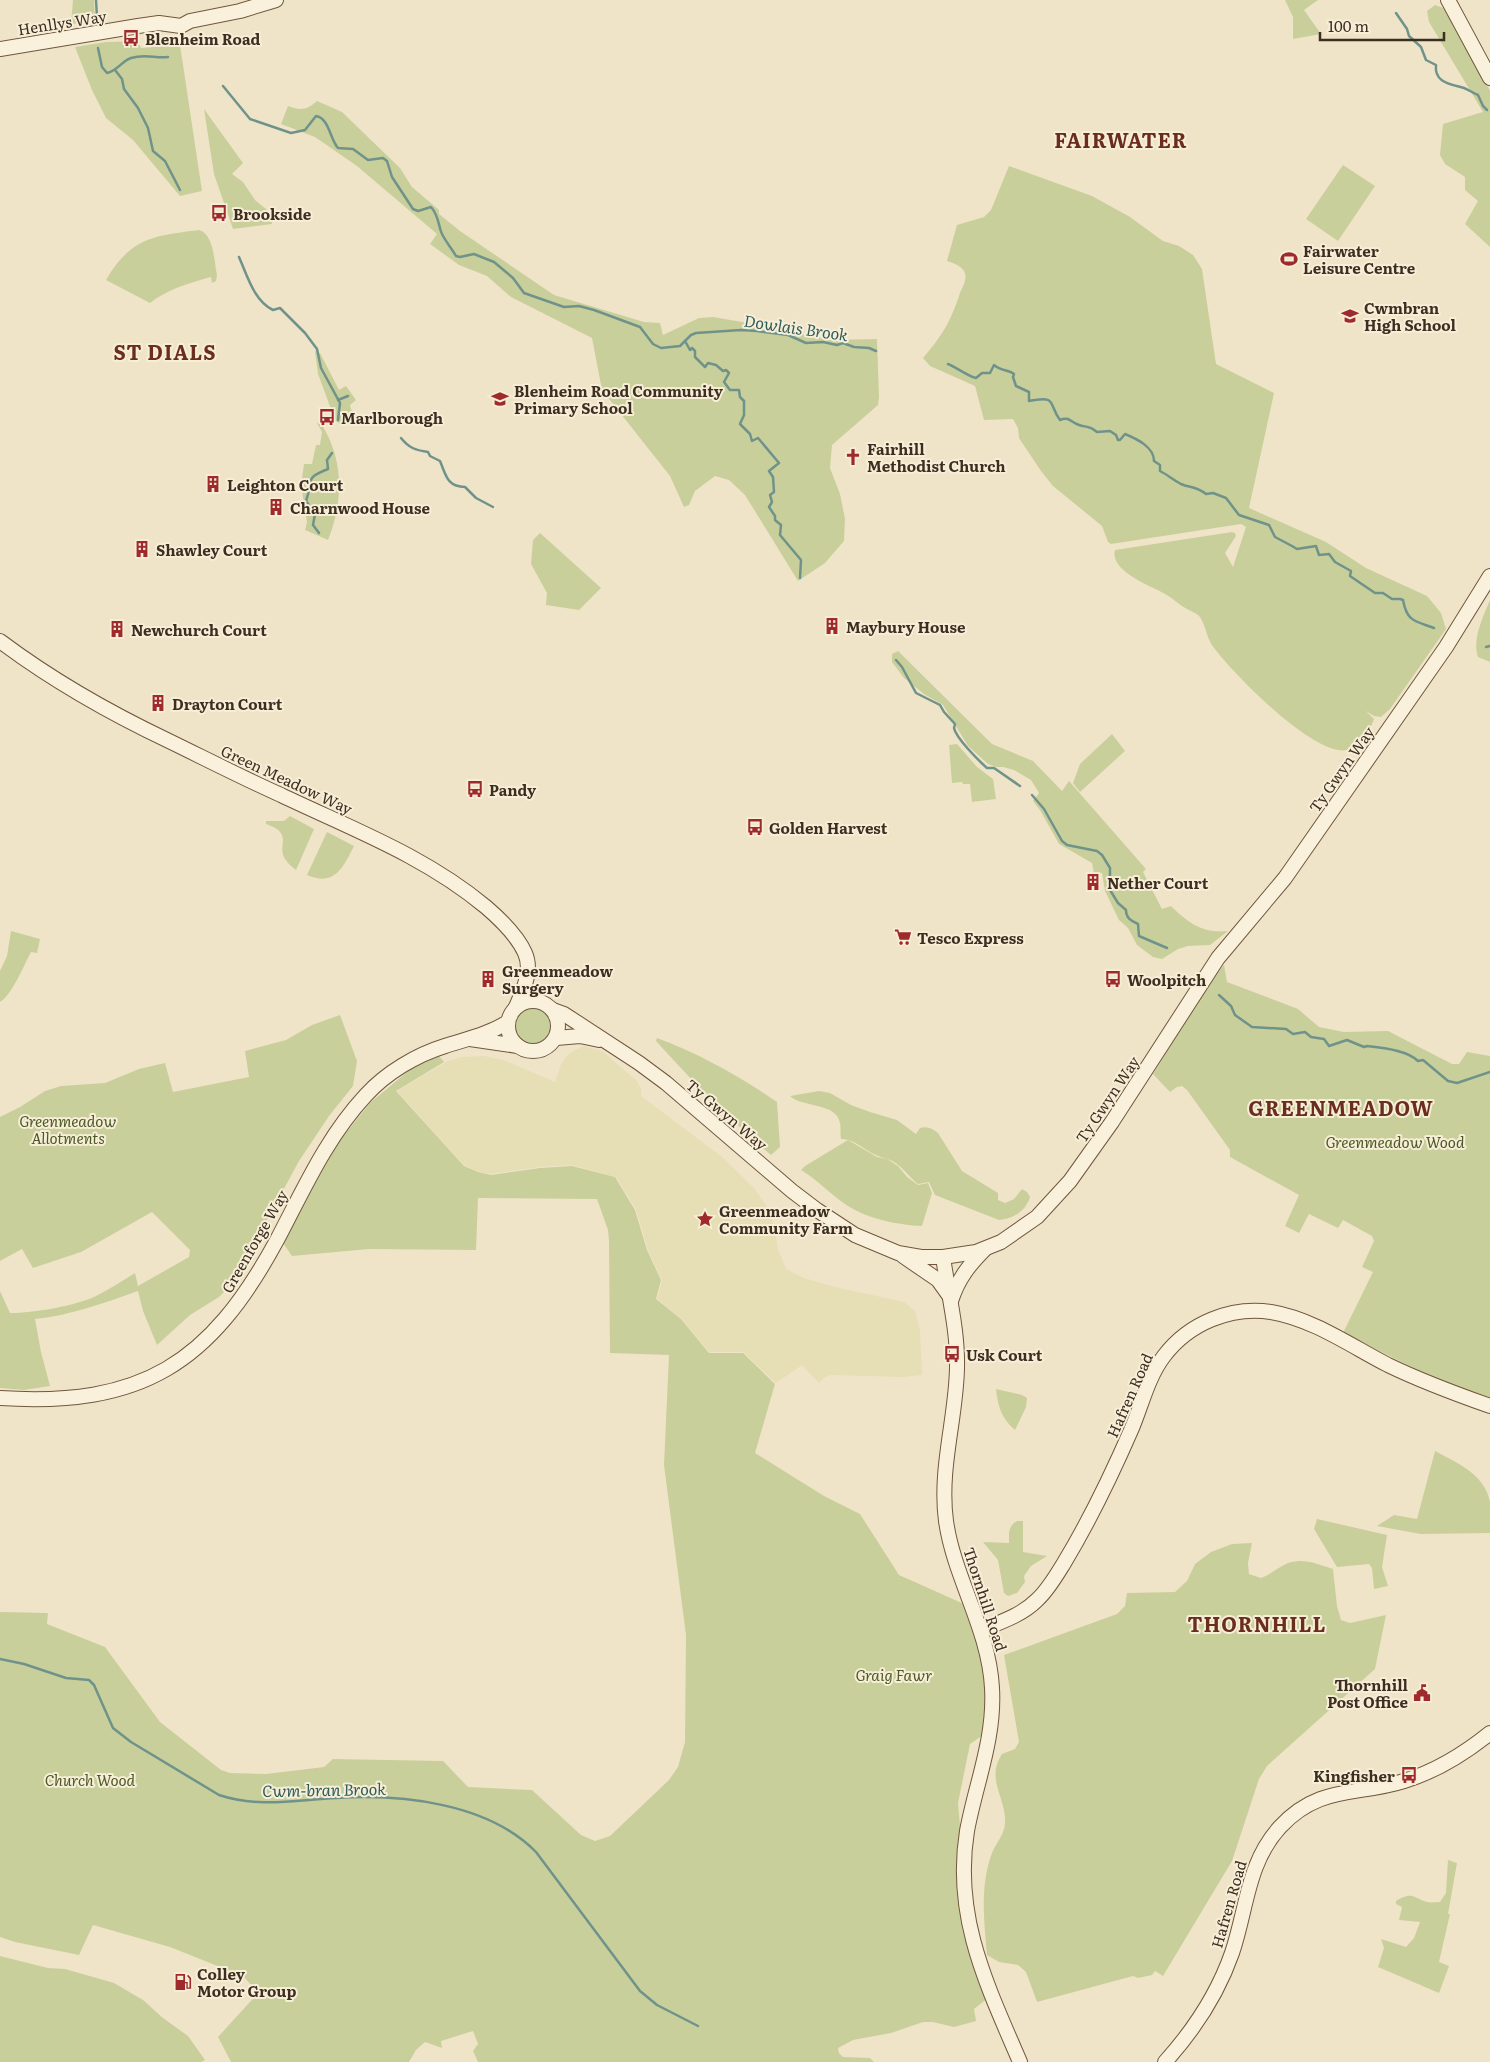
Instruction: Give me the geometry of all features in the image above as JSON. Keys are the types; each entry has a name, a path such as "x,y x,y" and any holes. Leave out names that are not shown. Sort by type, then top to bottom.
{"street":[{"name":"Henllys Way","path":"0,49 159,23 181,26 190,21 240,11 276,0"},
{"path":"1448,0 1490,78"},
{"name":"Ty Gwyn Way","path":"553,1010 564,1014 666,1083 817,1210 855,1235 898,1253 921,1257 943,1257 986,1248 1008,1237 1037,1217 1070,1182 1112,1122 1218,958 1286,878 1446,647 1490,576"},
{"name":"Green Meadow Way","path":"0,641 74,690 168,740 421,861 468,892 505,926 525,953 528,976 541,1002"},
{"path":"516,1007 532,1000 541,1002 553,1010 559,1027 556,1038 545,1048 538,1050 524,1049 518,1046 510,1035 508,1022 528,976"},
{"name":"Greenforge Way","path":"0,1398 54,1399 103,1394 150,1378 193,1351 226,1318 254,1279 311,1173 341,1124 367,1094 404,1064 424,1054 469,1039 508,1022"},
{"path":"556,1038 580,1036 607,1042"},
{"name":"Greenforge Way","path":"469,1039 518,1046"},
{"path":"950,1300 965,1270 986,1248"},
{"path":"898,1253 938,1280 950,1300"},
{"name":"Thornhill Road","path":"943,1257 955,1332 957,1368 945,1476 946,1513 953,1549 990,1662 992,1706 990,1735 967,1832 964,1860 964,1894 972,1942 1020,2062"},
{"name":"Hafren Road","path":"981,1630 1028,1609 1050,1584 1085,1526 1108,1480 1156,1368 1173,1346 1196,1326 1207,1321 1230,1313 1256,1310 1286,1315 1324,1331 1391,1366 1490,1406"},
{"name":"Hafren Road","path":"1165,2062 1179,2046 1220,1982 1232,1953 1254,1867 1261,1852 1280,1826 1294,1814 1322,1798 1337,1793 1379,1787 1431,1771 1454,1759 1490,1734"}],"shaded area":[{"name":"Greenmeadow Community Farm","path":"583,1046 602,1051 637,1081 641,1089 641,1096 722,1157 754,1188 767,1207 775,1229 778,1249 786,1269 804,1278 835,1287 904,1302 915,1311 920,1330 922,1375 903,1377 830,1375 819,1383 802,1365 776,1383 743,1352 709,1352 682,1319 657,1299 662,1280 648,1250 636,1209 616,1177 572,1165 539,1167 490,1174 479,1172 464,1165 397,1091 448,1061 462,1057 484,1056 503,1060 555,1082 561,1064 566,1057"}],"green space":[{"path":"73,0 94,0 95,22 71,24"},
{"path":"1285,0 1318,0 1304,10 1321,34 1293,39 1293,17"},
{"path":"1435,5 1446,9 1470,49 1490,91 1490,247 1465,224 1478,201 1465,190 1465,177 1445,164 1440,155 1443,124 1483,112 1429,22 1427,11"},
{"path":"138,41 141,48 180,45 202,191 180,196 133,140 106,118 92,90 75,47 106,42"},
{"path":"317,101 342,112 400,168 412,187 439,210 439,214 460,231 554,295 644,322 660,323 663,335 699,318 713,317 778,328 830,340 877,339 878,405 832,445 830,468 840,494 845,519 844,541 825,563 798,581 745,495 729,480 715,476 695,491 689,505 684,507 670,476 602,390 592,338 511,297 487,276 459,265 430,244 437,234 357,166 315,137 281,124 288,106 304,109"},
{"path":"204,109 243,163 232,174 243,182 255,200 272,214 272,224 233,229 214,174"},
{"path":"1343,165 1375,186 1338,241 1306,219"},
{"path":"1009,166 1092,196 1130,217 1163,241 1179,246 1193,255 1202,269 1216,364 1274,393 1249,508 1326,542 1366,568 1427,596 1441,613 1446,629 1390,709 1381,717 1374,716 1366,711 1374,719 1364,737 1351,748 1347,750 1332,749 1295,727 1254,691 1222,657 1210,642 1199,616 1168,596 1132,577 1118,565 1115,558 1115,550 1232,532 1236,536 1225,553 1233,567 1246,527 1241,524 1111,544 1108,542 1102,526 1053,486 1041,471 1019,438 1018,428 1013,419 984,420 975,386 930,366 923,358 945,328 965,282 964,271 956,264 947,261 957,225 984,217 991,210"},
{"path":"199,230 208,237 210,242 217,275 216,281 212,283 211,277 187,284 171,290 150,303 106,280 125,255 145,241 169,234"},
{"path":"315,351 320,353 339,390 346,386 356,400 350,405 353,416 348,424 341,425 335,420 318,374"},
{"path":"320,422 334,450 339,479 337,510 328,540 305,530 307,522 301,485 304,464 312,464 316,445 320,445 322,432 317,423"},
{"path":"540,533 601,588 579,610 546,605 547,593 531,564 533,540"},
{"path":"1490,600 1490,662 1478,657 1476,643 1479,628"},
{"path":"898,651 992,744 1033,761 1062,791 1069,781 1146,869 1143,872 1162,909 1171,906 1184,918 1204,929 1228,931 1210,945 1188,946 1178,949 1162,959 1153,957 1137,945 1128,928 1119,920 1105,891 1102,873 1094,873 1092,863 1059,844 1033,801 1039,793 1031,780 1014,770 988,764 968,746 943,705 924,694 904,678 892,662 892,654"},
{"path":"1112,734 1125,751 1080,792 1073,783 1080,764"},
{"path":"957,744 977,767 993,779 996,799 972,802 970,784 963,784 962,782 952,783 949,745"},
{"path":"290,816 314,829 296,870 285,858 280,832 266,824 266,821 284,821"},
{"path":"327,832 354,846 341,868 331,877 324,879 307,875"},
{"path":"11,931 40,939 37,953 31,952 13,987 0,1002 0,971 7,956"},
{"name":"Greenmeadow Wood","path":"1224,965 1227,982 1298,1009 1319,1027 1344,1032 1388,1031 1452,1064 1459,1064 1467,1052 1490,1056 1490,1400 1438,1380 1343,1333 1373,1272 1362,1267 1374,1241 1372,1236 1343,1220 1338,1228 1309,1214 1299,1233 1285,1226 1299,1195 1230,1157 1230,1150 1187,1090 1182,1086 1170,1092 1153,1074 1209,983"},
{"path":"533,1008 540,1009 546,1013 550,1019 550,1033 546,1039 540,1043 533,1044 526,1043 520,1039 516,1033 515,1026 516,1019 520,1013 526,1009"},
{"name":"Greenmeadow Allotments","path":"340,1015 357,1061 353,1086 329,1116 299,1161 227,1289 219,1297 190,1315 157,1345 143,1311 138,1291 75,1312 35,1319 50,1386 24,1390 0,1388 0,1291 10,1313 30,1312 65,1306 94,1297 135,1273 138,1286 189,1257 190,1250 152,1212 81,1252 33,1268 22,1249 0,1261 0,1117 45,1091 61,1086 105,1083 139,1069 165,1063 173,1092 249,1077 245,1051 286,1040 312,1025"},
{"path":"657,1038 719,1066 777,1102 780,1147 771,1155 756,1142 683,1071 656,1041"},
{"path":"439,1056 444,1062 396,1091 464,1166 491,1175 540,1168 572,1166 615,1177 635,1210 647,1250 661,1280 656,1299 681,1319 709,1353 743,1353 775,1384 755,1453 824,1496 860,1514 899,1575 964,1604 974,1623 983,1666 986,1707 983,1735 970,1744 958,1803 960,1826 957,1865 960,1914 974,1963 988,1998 974,2009 976,2021 954,2027 933,2022 923,2022 891,2033 853,2040 838,2048 839,2053 843,2057 870,2058 874,2062 478,2062 473,2051 478,2044 473,2031 441,2041 442,2048 425,2042 416,2050 409,2062 231,2062 218,2037 258,1993 244,1977 170,1947 93,1925 79,1955 15,1942 0,1937 0,1612 48,1613 47,1624 105,1647 160,1722 221,1770 230,1773 266,1774 324,1767 333,1759 443,1761 468,1787 532,1790 581,1835 595,1841 610,1836 669,1780 678,1767 685,1742 686,1635 664,1465 669,1355 610,1353 609,1241 608,1230 597,1199 478,1198 476,1250 369,1249 292,1256 283,1243 335,1146 371,1102 412,1068"},
{"path":"819,1091 830,1093 851,1105 897,1120 916,1134 920,1128 932,1129 938,1133 962,1171 998,1193 998,1200 1005,1203 1014,1199 1022,1189 1030,1197 1028,1202 1018,1213 1009,1218 999,1220 935,1195 929,1182 918,1184 893,1161 872,1153 851,1141 841,1139 840,1123 837,1116 832,1112 826,1108 796,1100 790,1096"},
{"path":"848,1140 877,1157 887,1159 898,1166 907,1177 918,1185 928,1183 932,1193 922,1226 884,1220 856,1211 801,1170"},
{"path":"996,1389 1027,1398 1026,1407 1015,1430 1006,1421 1001,1411"},
{"path":"1435,1451 1469,1470 1482,1484 1490,1502 1490,1533 1421,1534 1377,1526 1394,1515 1417,1519"},
{"path":"1317,1519 1387,1535 1382,1567 1388,1586 1374,1589 1372,1568 1369,1564 1337,1567 1314,1529"},
{"path":"1017,1521 1023,1521 1023,1552 1047,1556 1031,1566 1024,1576 1025,1582 1017,1593 1008,1596 1004,1593 998,1560 983,1542 1009,1543 1009,1533"},
{"path":"1252,1543 1248,1563 1249,1574 1261,1578 1292,1562 1304,1561 1315,1563 1333,1569 1337,1606 1341,1620 1350,1623 1386,1615 1375,1669 1267,1766 1259,1779 1232,1861 1163,1976 1155,1971 1152,1975 1138,1978 1133,1976 1037,2002 1026,1972 1018,1965 999,1962 987,1955 984,1905 985,1880 992,1852 1003,1833 1005,1824 1005,1815 996,1781 997,1763 1002,1754 1015,1749 1019,1742 1004,1655 1117,1614 1125,1606 1127,1593 1175,1592 1187,1581 1195,1564 1211,1552 1232,1544"},
{"path":"1448,1860 1457,1863 1448,1914 1450,1914 1439,1962 1449,1966 1439,1993 1378,1967 1384,1948 1381,1939 1406,1947 1414,1938 1420,1922 1399,1920 1402,1907 1396,1904 1396,1901 1406,1896 1413,1896 1427,1902 1440,1902 1446,1893"},
{"path":"0,1956 48,1968 65,1969 114,1983 143,2000 163,2018 188,2036 205,2060 201,2062 0,2062"}],"waterway":[{"name":"Dowlais Brook","path":"96,0 97,17"},
{"path":"1396,13 1407,29 1409,36 1421,47 1426,60 1436,65 1438,76 1444,82 1464,88 1478,95 1487,110"},
{"name":"Dowlais Brook","path":"98,48 102,67 107,73 131,58 142,56 168,57"},
{"path":"115,70 122,79 124,89 138,108 148,128 153,151 165,161 180,190"},
{"name":"Dowlais Brook","path":"223,86 250,119 291,133 305,130 316,116 327,125 338,148 353,149 368,160 383,158 387,161 392,177 413,209 418,211 431,207 434,210 442,234 456,256 474,254 494,262 513,278 524,293 564,307 579,306 594,310 640,327 653,344 661,348 680,346 691,335 696,333 741,330 788,335 806,343 823,342 837,345 843,343 876,351"},
{"path":"239,257 252,287 266,306 273,310 280,308 305,333 317,349 321,368 340,403 338,420"},
{"path":"685,341 690,350 692,348 695,351 695,357 705,367 708,363 716,365 729,373 724,382 730,390 739,390 740,397 744,401 744,415 740,424 750,434 752,441 758,438 779,463 769,471 773,477 774,492 770,495 772,502 769,507 775,516 775,520 781,525 780,535 801,560 800,578"},
{"name":"Dowlais Brook","path":"948,364 976,378 982,373 990,373 994,365 1014,374 1016,386 1029,392 1029,401 1044,399 1051,402 1060,420 1068,419 1097,432 1110,431 1116,435 1118,440 1125,434 1135,438 1148,448 1154,461 1160,465 1160,471 1175,481 1206,494 1213,493 1226,498 1239,515 1269,525 1275,537 1297,549 1316,546 1319,555 1329,554 1335,562 1351,571 1350,576 1375,593 1383,593 1392,599 1403,600 1407,613 1413,620 1434,628"},
{"path":"338,400 348,396"},
{"path":"401,438 410,446 428,452 430,456 440,461 448,479 454,485 465,487 476,498 493,507"},
{"path":"319,533 313,525 315,514 306,501 312,478 328,469 327,460 332,453"},
{"name":"Dowlais Brook","path":"1486,647 1490,646"},
{"path":"896,660 902,667 916,693 940,705 955,724 954,728 959,737 978,760 987,768 994,768 1020,786"},
{"path":"1032,795 1044,809 1062,841 1067,845 1097,851 1102,855 1110,868 1110,890 1118,903 1126,910 1128,917 1138,924 1139,936 1167,948"},
{"path":"1219,995 1231,1006 1235,1015 1252,1027 1286,1029 1293,1034 1305,1032 1311,1037 1324,1039 1329,1046 1347,1040 1364,1047 1394,1050 1408,1054 1418,1061 1423,1060 1448,1081 1457,1083 1490,1072"},
{"name":"Cwm-bran Brook","path":"0,1659 24,1664 66,1678 89,1680 94,1685 113,1728 131,1742 219,1795 234,1799 263,1802 362,1797 416,1800 469,1812 494,1822 516,1835 536,1852 640,1991 657,2005 698,2026"}],"place":[{"name":"Blenheim Road","path":"131,38"},
{"name":"Brookside","path":"219,213"},
{"name":"Fairwater Leisure Centre","path":"1289,259"},
{"name":"Cwmbran High School","path":"1350,316"},
{"name":"Blenheim Road Community Primary School","path":"500,399"},
{"name":"Marlborough","path":"327,417"},
{"name":"Fairhill Methodist Church","path":"853,457"},
{"name":"Leighton Court","path":"213,484"},
{"name":"Charnwood House","path":"276,507"},
{"name":"Shawley Court","path":"142,549"},
{"name":"Maybury House","path":"832,626"},
{"name":"Newchurch Court","path":"117,629"},
{"name":"Drayton Court","path":"158,703"},
{"name":"Pandy","path":"475,789"},
{"name":"Golden Harvest","path":"755,827"},
{"name":"Nether Court","path":"1093,882"},
{"name":"Tesco Express","path":"903,937"},
{"name":"Greenmeadow Surgery","path":"488,979"},
{"name":"Woolpitch","path":"1113,979"},
{"name":"Greenmeadow Community Farm","path":"705,1219"},
{"name":"Usk Court","path":"952,1354"},
{"name":"Thornhill Post Office","path":"1422,1693"},
{"name":"Kingfisher","path":"1409,1775"},
{"name":"Colley Motor Group","path":"183,1982"}],"district":[{"name":"FAIRWATER","path":"1121,139"},
{"name":"ST DIALS","path":"165,351"},
{"name":"GREENMEADOW","path":"1341,1107"},
{"name":"THORNHILL","path":"1257,1623"}],"park label":[{"name":"Graig Fawr","path":"894,1674"},
{"name":"Church Wood","path":"90,1779"}]}
